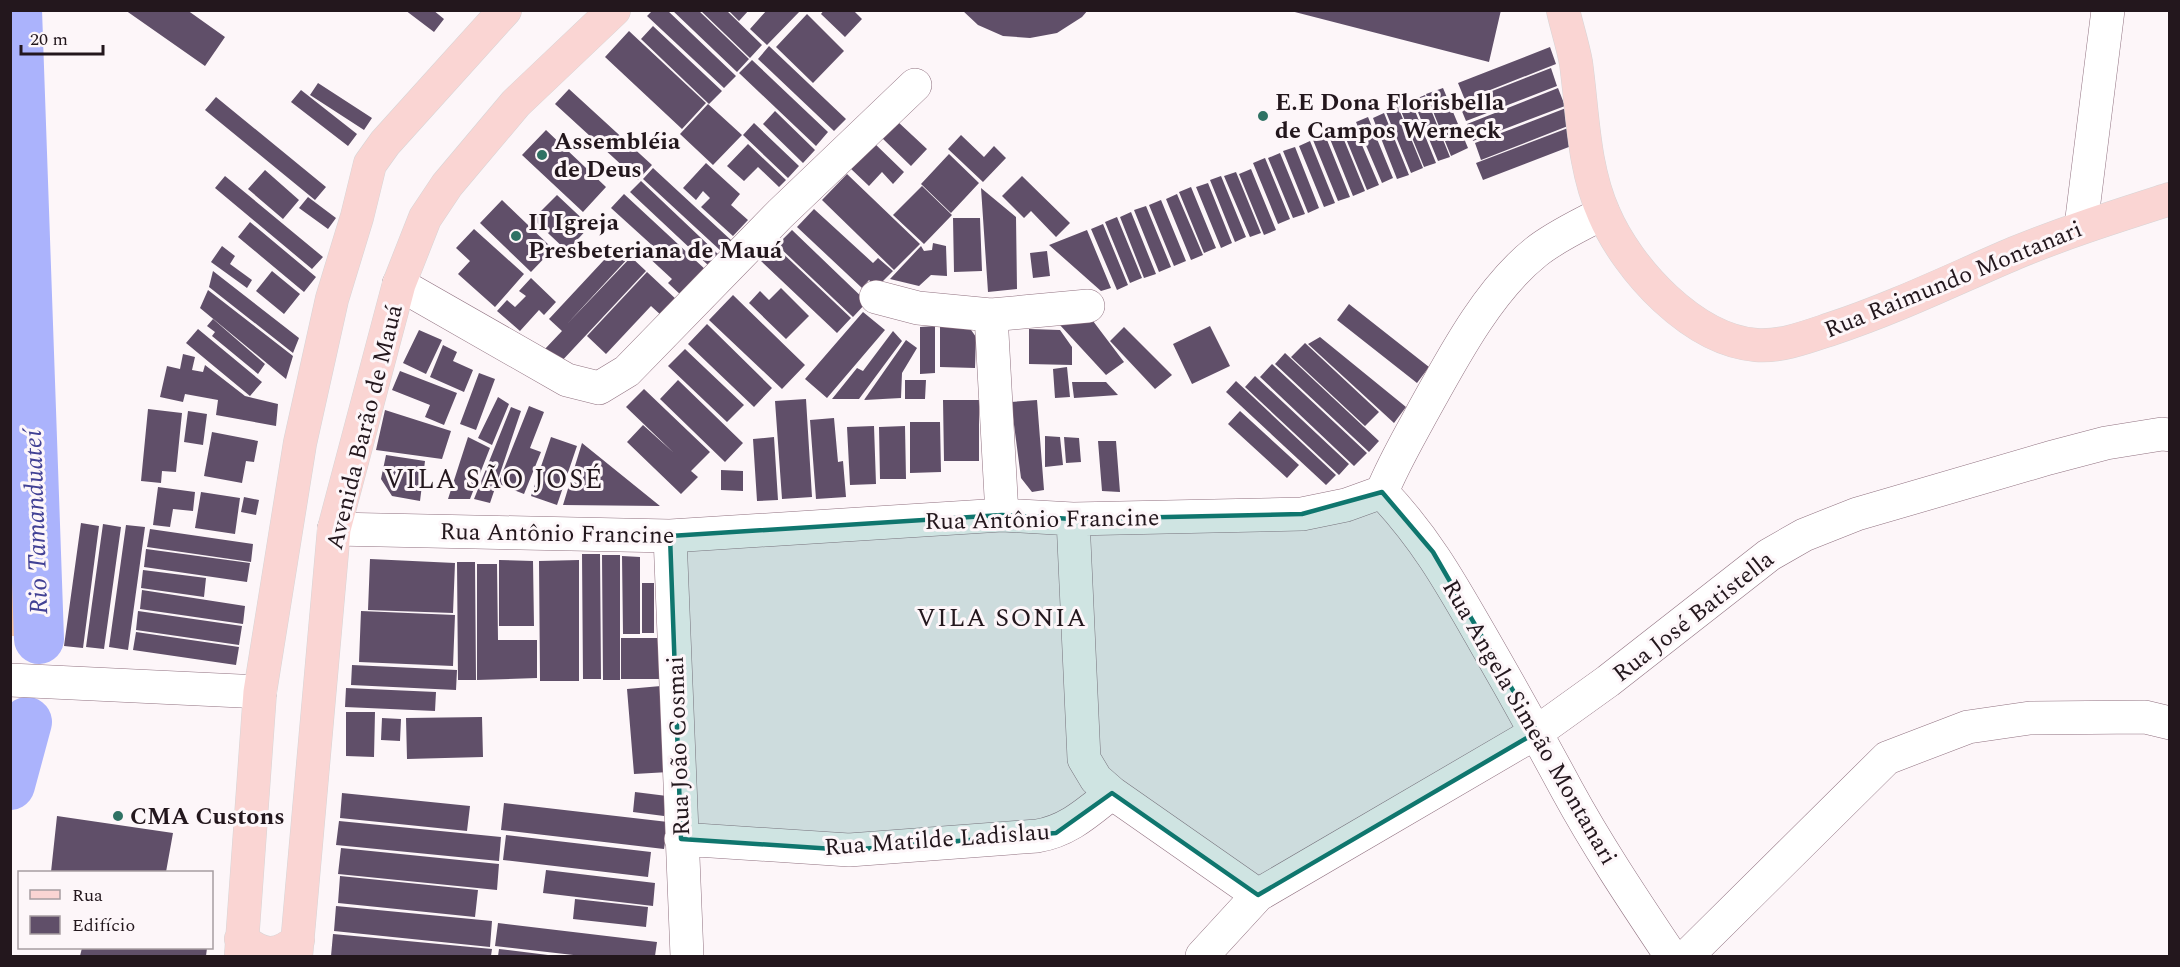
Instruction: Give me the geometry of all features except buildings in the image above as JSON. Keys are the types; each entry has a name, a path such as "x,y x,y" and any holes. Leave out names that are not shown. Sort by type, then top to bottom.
{"main road":[{"path":"297,948 267,953 241,948 260,692 300,443 332,298 357,217 370,164 385,143 505,10"},
{"name":"Avenida Barão de Mauá","path":"297,948 334,529 399,284 425,218 447,185 516,103 614,10"},
{"name":"Rua Raimundo Montanari","path":"1563,10 1575,60 1590,176 1603,213 1640,271 1672,304 1712,333 1734,342 1758,345 1784,343 1887,311 2081,226 2169,200"}],"street":[{"path":"2081,226 2108,10"},
{"path":"399,284 567,380 599,388 627,371 780,214 915,85"},
{"path":"1382,492 1396,457 1462,344 1510,276 1537,252 1603,213"},
{"path":"876,297 918,308 992,315 1088,306"},
{"path":"992,315 1002,515"},
{"name":"Rua José Batistella","path":"1202,957 1258,895 1537,732 1608,681 1770,555 1804,536 1857,514 2049,458 2106,443 2162,434 2169,435"},
{"name":"Rua Antônio Francine","path":"334,529 670,536 1002,515 1073,519 1302,514 1346,505 1382,492"},
{"name":"Rua Angela Simeão Montanari","path":"1382,492 1412,524 1432,552 1620,880 1671,957"},
{"path":"1073,519 1084,759 1096,779 1112,793 1258,895"},
{"name":"Rua João Cosmai","path":"670,536 687,957"},
{"path":"10,680 260,692"},
{"path":"1687,957 1887,758 1968,727 2030,718 2145,717 2169,723"},
{"name":"Rua Matilde Ladislau","path":"681,839 849,850 1037,836 1056,833 1079,820 1112,793"}],"highlighted area":[{"path":"1382,492 1433,552 1537,732 1258,895 1112,793 1056,833 849,850 681,839 670,536 1002,515 1073,519 1302,514"}],"shaded area":[{"path":"11,527 22,636 11,636"}],"waterway":[{"name":"Rio Tamanduateí","path":"17,10 39,639"},
{"name":"Rio Tamanduateí","path":"10,785 27,722"}],"place":[{"name":"E.E Dona Florisbella de Campos Werneck","path":"1263,116"},
{"name":"Assembléia de Deus","path":"542,155"},
{"name":"II Igreja Presbeteriana de Mauá","path":"516,236"},
{"name":"CMA Custons","path":"118,816"}],"district":[{"name":"VILA SÃO JOSÉ","path":"494,479"},
{"name":"VILA SONIA","path":"1002,617"}]}
